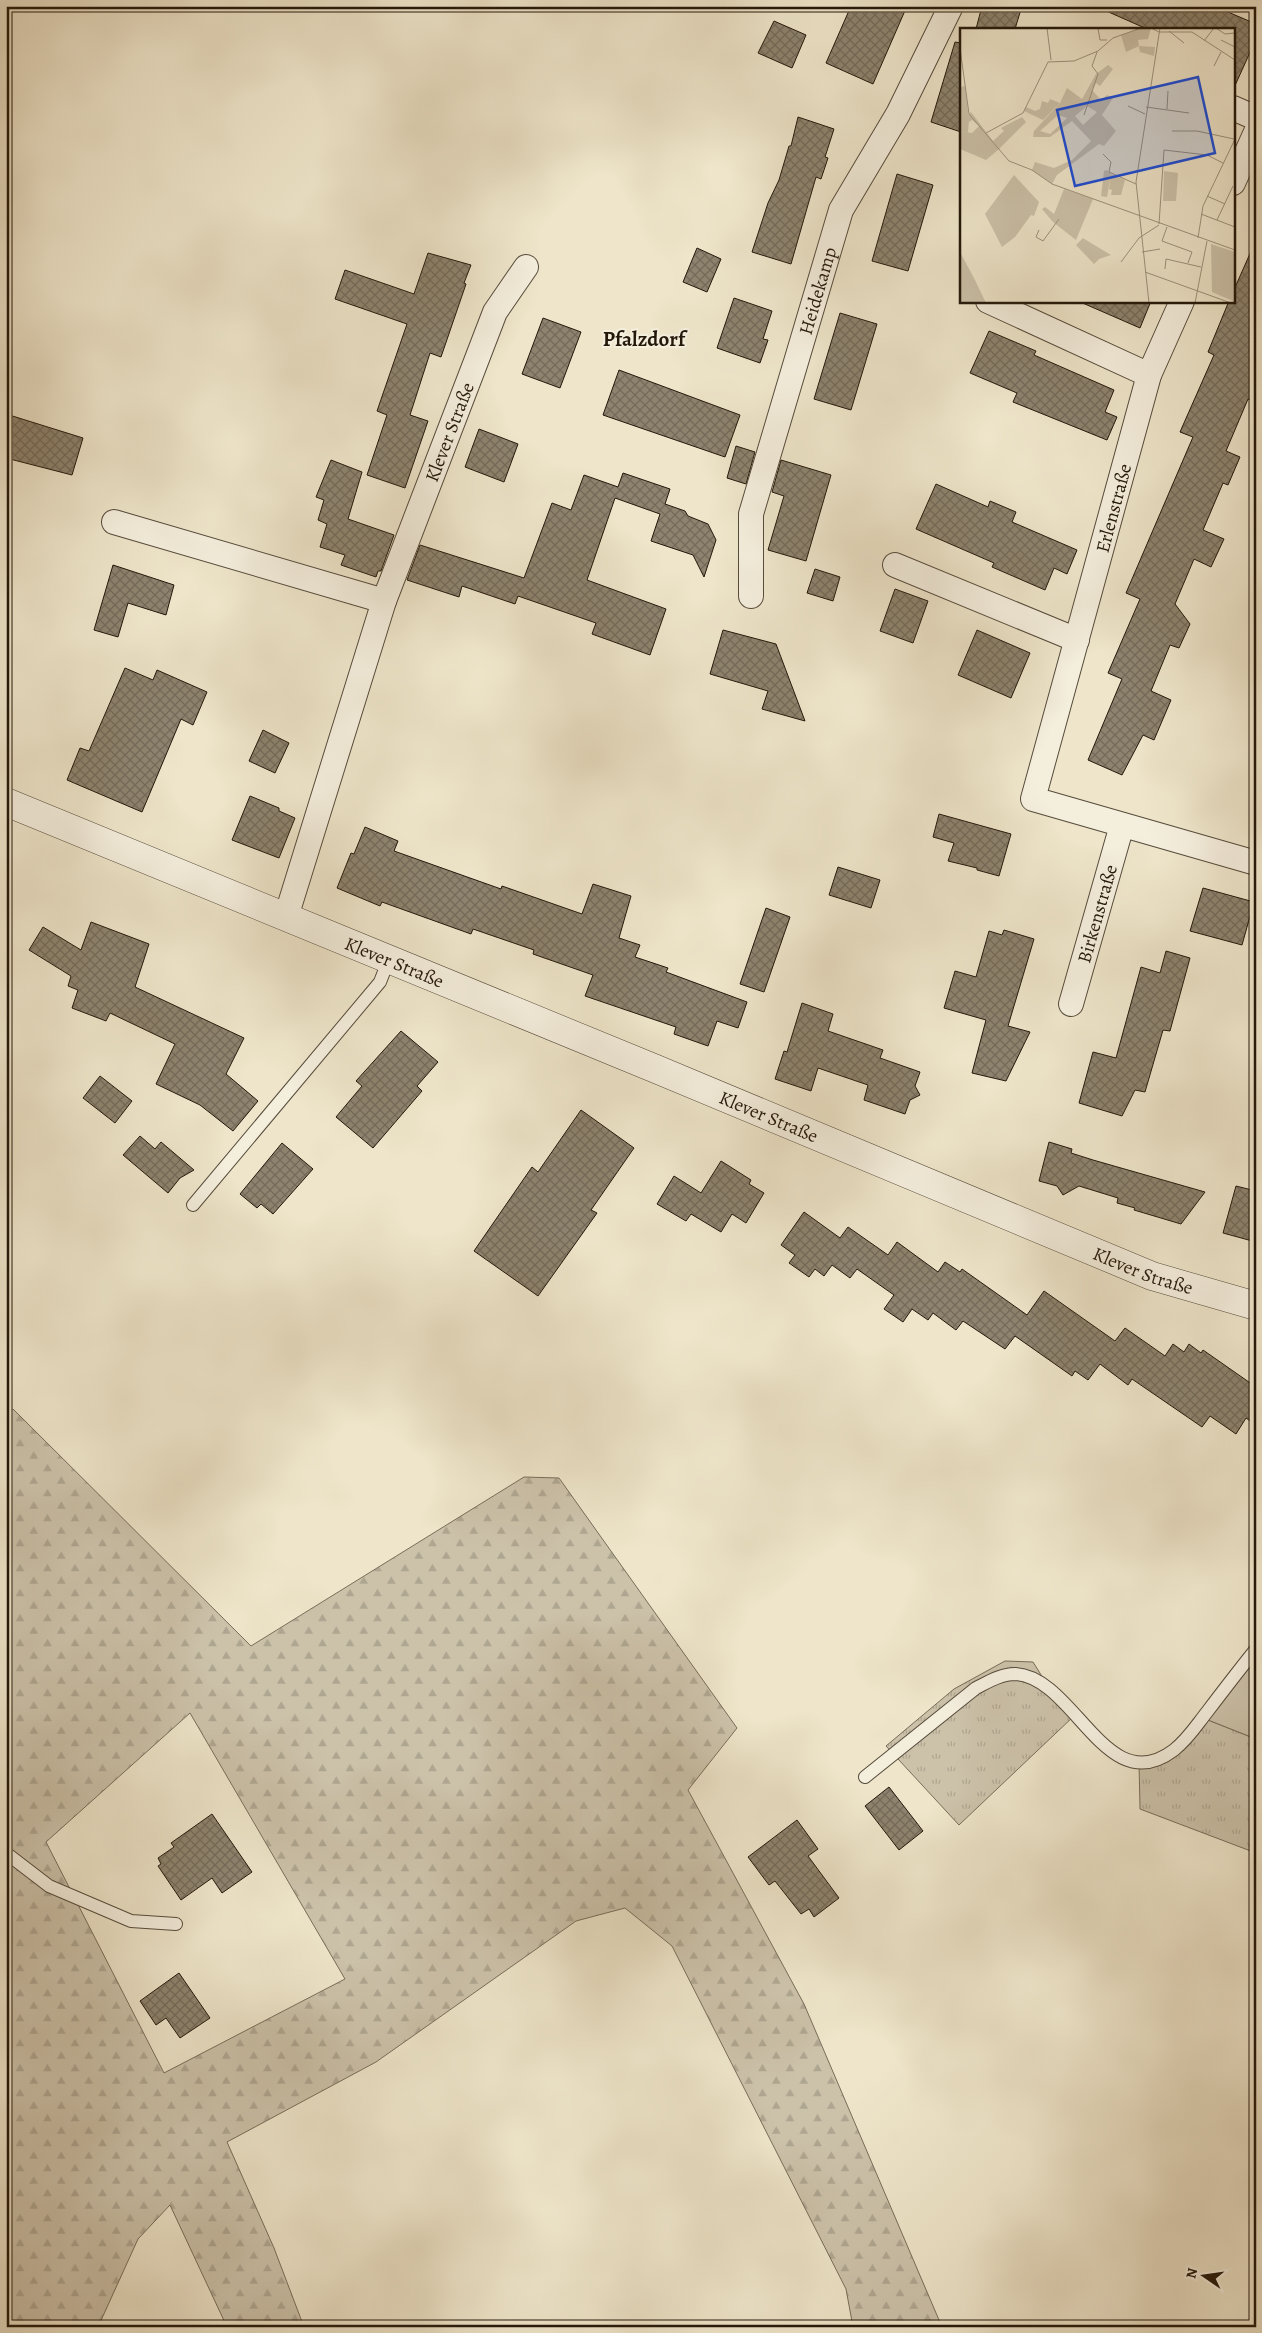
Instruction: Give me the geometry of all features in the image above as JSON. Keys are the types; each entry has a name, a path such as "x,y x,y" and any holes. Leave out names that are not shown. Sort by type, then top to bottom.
{"street":[{"name":"Heidekamp","path":"751,596 751,514 841,210 898,114 951,6"},
{"path":"1234,108 1256,118"},
{"path":"1234,181 1256,132"},
{"name":"Klever Straße","path":"286,917 384,601 495,312 526,267"},
{"path":"990,302 1150,375"},
{"name":"Erlenstraße","path":"1122,824 1033,799 1150,375 1182,302"},
{"path":"114,522 384,601"},
{"path":"896,565 1076,640"},
{"name":"Klever Straße","path":"6,802 1152,1276 1256,1306"},
{"path":"1122,824 1256,862"},
{"name":"Birkenstraße","path":"1071,1004 1122,824"}],"lane":[{"path":"193,1205 380,982 389,959"},
{"path":"865,1777 976,1688 994,1678 1014,1674 1030,1677 1048,1686 1099,1742 1116,1755 1139,1762 1156,1760 1174,1751 1190,1736 1256,1649"},
{"path":"6,1853 49,1886 131,1921 176,1924"}],"green space":[{"path":"13,1409 251,1646 524,1477 559,1478 737,1728 688,1790 804,2004 942,2327 853,2327 846,2289 672,1946 625,1908 576,1921 376,2062 227,2142 274,2248 304,2327 227,2327 170,2205 138,2239 98,2327 6,2327 6,1613 12,1608 6,1598 6,1417","holes":["190,1713 345,1979 164,2073 46,1842"]},
{"path":"1256,1648 1256,1739 1203,1718"},
{"path":"1005,1661 1033,1662 1048,1686 1075,1715 959,1825 886,1746 954,1689"},
{"path":"1203,1718 1256,1739 1256,1853 1140,1809 1139,1761 1156,1760"}],"building":[{"path":"851,6 907,6 873,84 826,63"},
{"path":"982,6 1022,6 1015,28 976,28"},
{"path":"1095,6 1214,6 1256,24 1256,39 1234,88 1234,28 1145,28"},
{"path":"774,21 806,35 792,68 758,53"},
{"path":"955,42 960,43 960,132 931,122"},
{"path":"798,117 834,129 825,157 828,158 821,179 816,177 791,264 752,252 768,203 779,180 789,146 791,146"},
{"path":"897,174 933,185 908,271 872,261"},
{"path":"1256,240 1256,402 1248,399 1226,451 1240,457 1228,485 1223,483 1203,530 1224,539 1211,567 1194,559 1175,604 1190,624 1179,648 1170,645 1151,691 1171,700 1154,740 1143,735 1122,775 1088,760 1122,679 1108,673 1140,599 1126,593 1193,437 1180,432 1214,355 1208,352 1229,302 1234,302 1234,290"},
{"path":"697,248 721,259 707,292 683,282"},
{"path":"428,253 471,265 441,357 430,353 410,415 428,421 405,488 367,475 387,415 377,411 407,324 335,299 345,270 414,294"},
{"path":"734,298 772,311 763,339 768,340 760,363 717,348"},
{"path":"1080,302 1151,302 1140,328"},
{"path":"840,313 877,324 851,410 814,399"},
{"path":"543,318 581,332 560,388 522,374"},
{"path":"989,331 1036,351 1034,355 1114,390 1105,412 1117,417 1107,440 1013,402 1017,393 970,373"},
{"path":"619,370 740,415 725,457 603,415"},
{"path":"6,414 83,438 72,475 6,458"},
{"path":"479,429 518,444 504,482 465,467"},
{"path":"736,446 755,452 746,484 727,478"},
{"path":"331,460 362,472 348,519 394,535 381,571 378,571 376,577 341,565 345,555 320,547 327,524 318,520 324,500 316,497"},
{"path":"781,460 831,475 806,561 768,550 784,496 772,492"},
{"path":"623,473 670,489 665,504 685,511 688,516 708,524 716,540 704,577 693,555 651,541 660,514 615,498 587,580 666,609 650,655 592,634 596,623 518,596 515,604 462,586 459,597 407,580 420,545 524,578 552,503 571,510 584,475 618,487"},
{"path":"936,484 988,507 990,501 1016,512 1012,522 1077,550 1067,574 1054,568 1045,590 992,567 994,563 916,529"},
{"path":"113,565 174,585 166,615 128,603 118,637 94,630"},
{"path":"815,569 840,577 833,601 807,593"},
{"path":"895,589 928,601 913,643 880,631"},
{"path":"723,630 776,644 805,721 762,709 768,691 710,674"},
{"path":"977,630 1030,653 1011,698 958,675"},
{"path":"125,668 153,680 157,670 207,692 193,725 181,719 142,812 67,780 80,748 89,751"},
{"path":"263,730 289,743 275,773 249,761"},
{"path":"250,796 279,808 279,811 295,818 279,858 232,840"},
{"path":"939,814 1011,834 999,876 948,861 954,843 933,837"},
{"path":"365,827 398,841 394,851 501,889 502,886 582,914 593,884 631,896 619,938 640,945 635,957 668,968 666,972 747,1002 738,1028 717,1021 708,1046 674,1034 676,1027 585,996 593,975 533,954 534,950 473,929 471,934 382,902 380,906 337,888 351,853 354,854"},
{"path":"838,867 880,880 871,908 829,895"},
{"path":"1203,888 1254,902 1242,945 1190,931"},
{"path":"766,908 790,917 764,992 740,984"},
{"path":"91,922 149,944 135,987 244,1038 226,1074 258,1101 233,1131 200,1105 156,1084 175,1044 110,1013 106,1021 72,1008 78,990 68,986 71,976 29,950 43,927 81,950"},
{"path":"1004,930 1034,939 1008,1026 1030,1032 1006,1081 972,1073 986,1020 944,1008 955,971 976,977 989,931 1002,935"},
{"path":"1166,951 1190,958 1170,1031 1163,1030 1145,1092 1135,1090 1122,1116 1079,1103 1093,1052 1116,1058 1141,967 1160,973"},
{"path":"802,1003 833,1014 828,1031 883,1050 880,1058 920,1072 915,1086 920,1095 910,1100 905,1114 864,1100 868,1085 818,1068 811,1091 775,1079 784,1051 787,1052"},
{"path":"401,1031 438,1062 417,1086 422,1091 373,1148 336,1117 362,1086 356,1081"},
{"path":"100,1076 132,1101 115,1123 83,1098"},
{"path":"581,1110 634,1148 591,1210 597,1213 538,1296 474,1251 532,1167 538,1172"},
{"path":"140,1136 155,1149 161,1142 194,1170 180,1178 168,1193 123,1155"},
{"path":"1049,1142 1072,1149 1071,1153 1205,1192 1181,1224 1134,1210 1135,1208 1117,1203 1118,1198 1079,1186 1063,1195 1057,1186 1039,1181"},
{"path":"282,1143 313,1169 273,1214 261,1204 257,1208 240,1194"},
{"path":"721,1161 751,1180 749,1184 764,1193 746,1223 732,1214 721,1232 691,1214 686,1221 657,1204 674,1176 701,1193"},
{"path":"1236,1186 1256,1191 1256,1242 1223,1233"},
{"path":"804,1212 840,1238 848,1227 888,1255 897,1242 938,1272 945,1262 960,1272 962,1269 1027,1315 1044,1291 1115,1341 1125,1328 1165,1356 1173,1344 1184,1352 1189,1344 1201,1353 1203,1350 1256,1387 1256,1425 1246,1418 1236,1434 1210,1416 1202,1427 1132,1379 1128,1385 1100,1364 1088,1380 1075,1371 1072,1376 1015,1336 1005,1349 963,1321 956,1330 933,1313 928,1320 912,1309 903,1322 884,1309 894,1295 857,1269 850,1278 832,1265 824,1276 815,1269 809,1277 789,1263 795,1255 781,1245"},
{"path":"889,1787 923,1831 899,1850 865,1806"},
{"path":"212,1814 252,1872 222,1893 212,1878 181,1900 158,1866 161,1864 158,1858 174,1847 171,1843"},
{"path":"797,1820 818,1849 808,1856 839,1898 814,1917 809,1909 801,1914 775,1881 769,1885 748,1857"},
{"path":"179,1973 210,2018 180,2038 166,2018 156,2025 140,2001"}],"district":[{"name":"Pfalzdorf","path":"644,339"}]}
